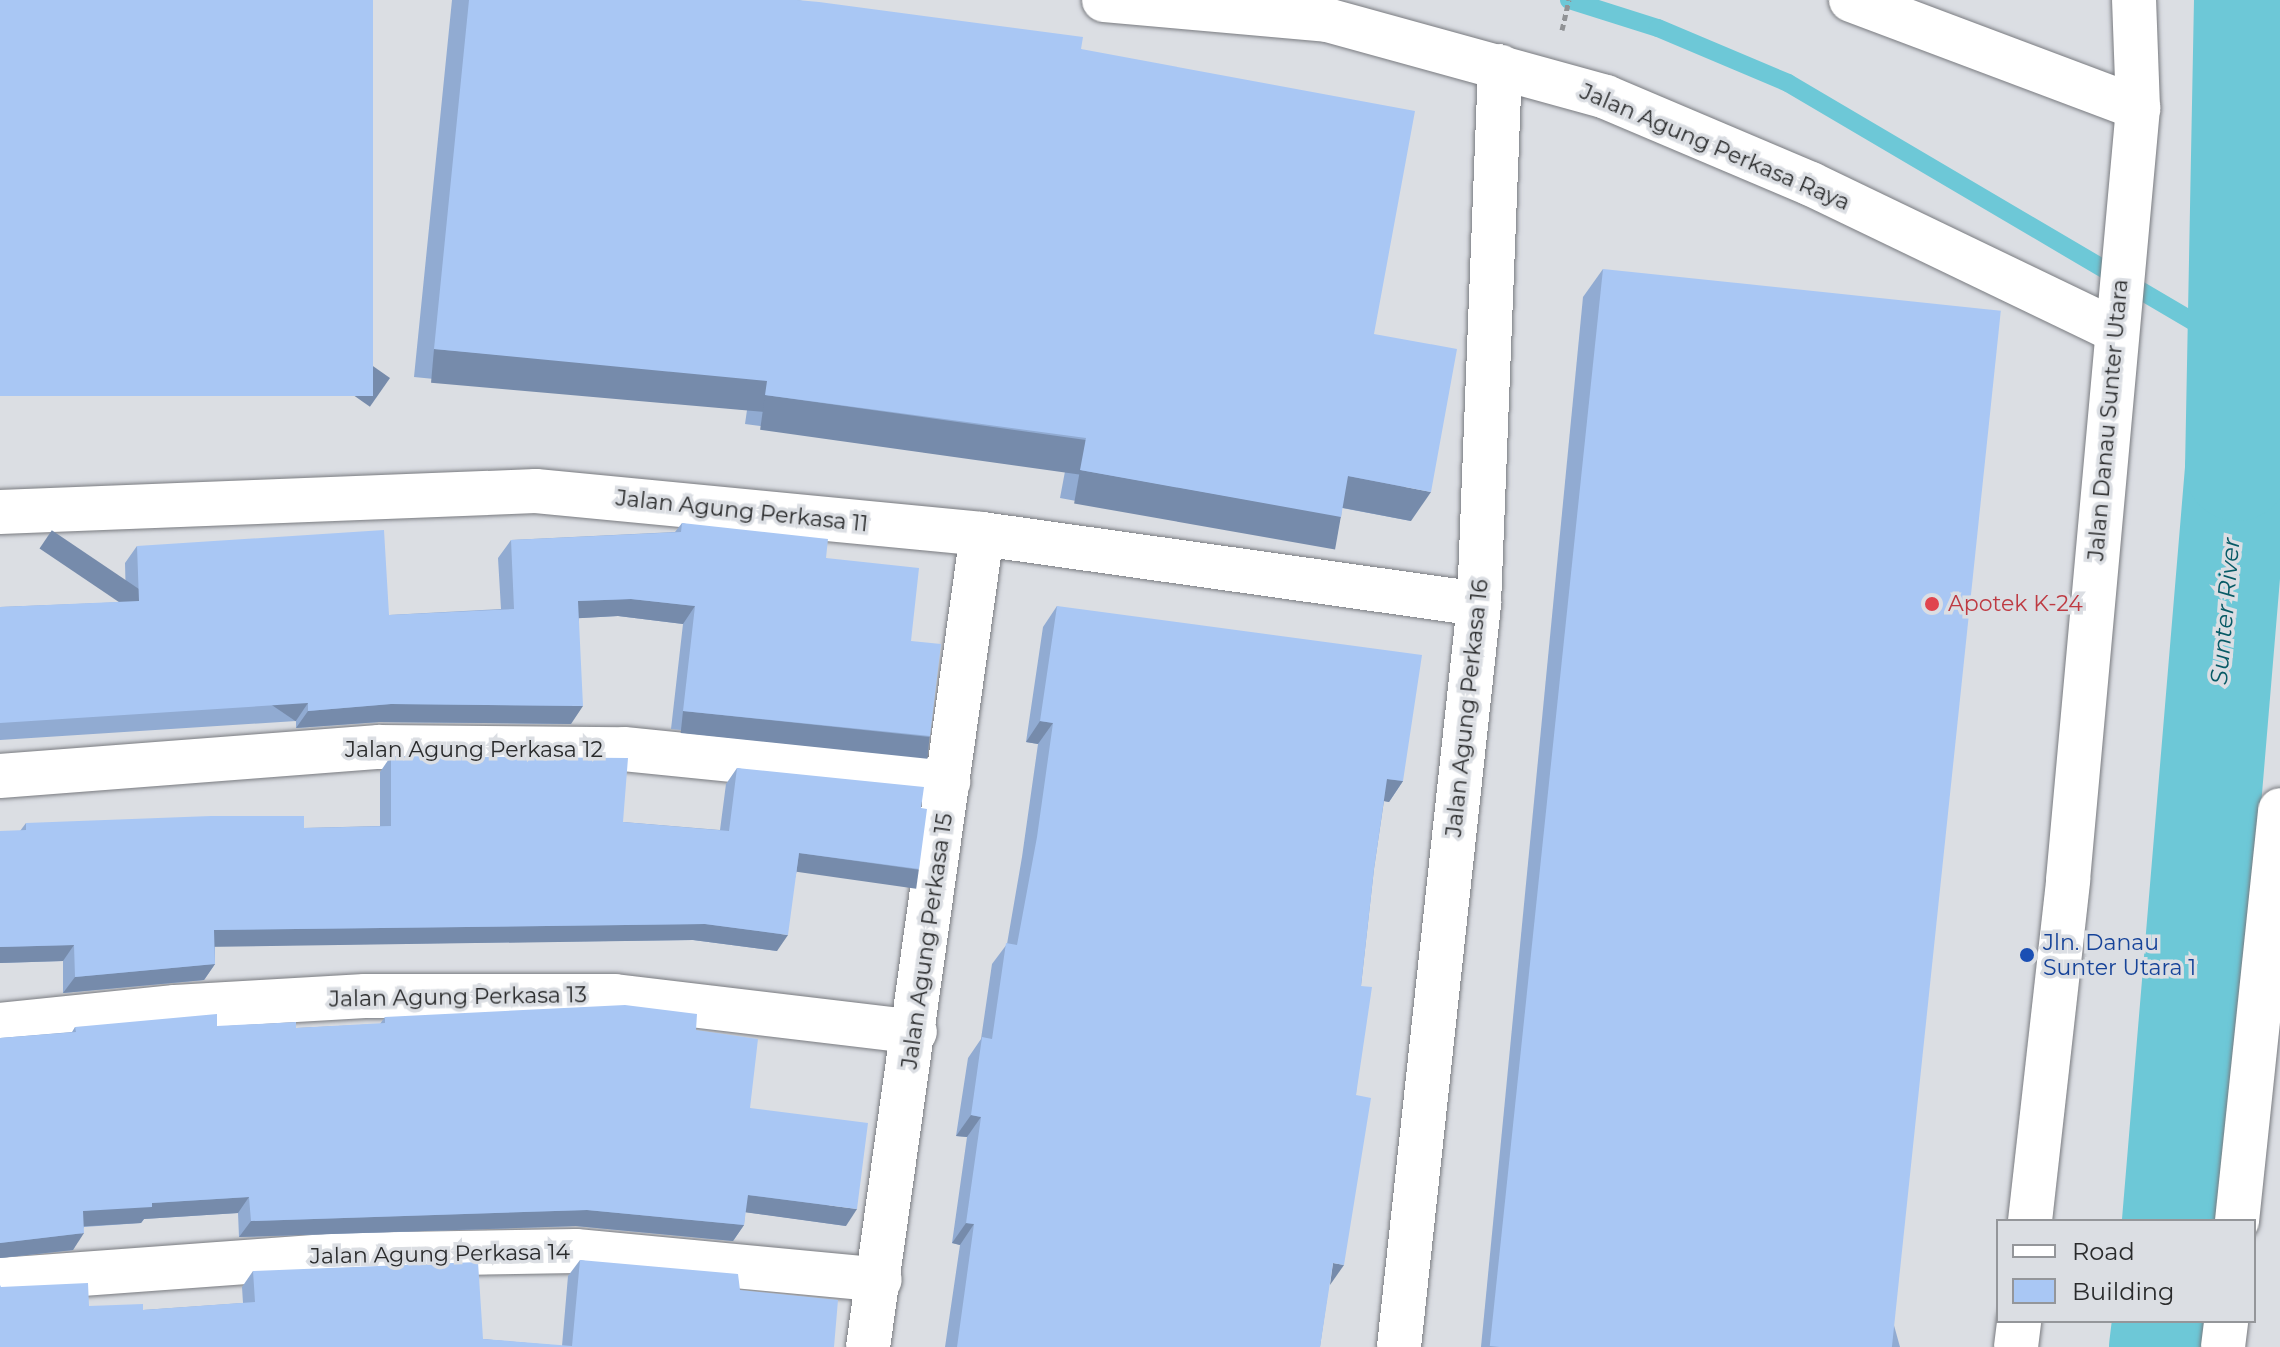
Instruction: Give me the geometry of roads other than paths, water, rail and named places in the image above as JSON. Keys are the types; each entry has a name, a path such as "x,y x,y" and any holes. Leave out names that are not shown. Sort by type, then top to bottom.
{"street":[{"name":"Jalan Agung Perkasa Raya","path":"1104,0 1327,20 1606,97 2117,311"},
{"path":"1851,0 2137,122"},
{"name":"Jalan Danau Sunter Utara","path":"2030,1219 2068,880 2117,311 2137,122 2134,0"},
{"name":"Jalan Agung Perkasa 16","path":"1399,1347 1479,604 1500,66"},
{"name":"Jalan Agung Perkasa 11","path":"0,512 536,491 982,534 1479,604"},
{"name":"Jalan Agung Perkasa 15","path":"868,1347 915,1032 982,534"},
{"name":"Jalan Agung Perkasa 12","path":"0,776 364,748 624,749 948,782"},
{"path":"2237,1219 2280,810"},
{"name":"Jalan Agung Perkasa 13","path":"0,1025 175,1007 365,996 615,996 915,1032"},
{"name":"Jalan Agung Perkasa 14","path":"0,1280 341,1255 576,1251 880,1280"},
{"path":"2016,1347 2019,1323"},
{"path":"2223,1347 2226,1323"}],"waterway":[{"path":"1569,0 1658,28 1788,83 2238,348"},
{"name":"Sunter River","path":"2174,1219 2237,469 2246,0"},
{"path":"2245,151 2280,154"},
{"name":"Sunter River","path":"2161,1347 2164,1323"}],"place":[{"name":"Apotek K-24","path":"1932,604"},
{"name":"Jln. Danau Sunter Utara 1","path":"2027,955"}]}
